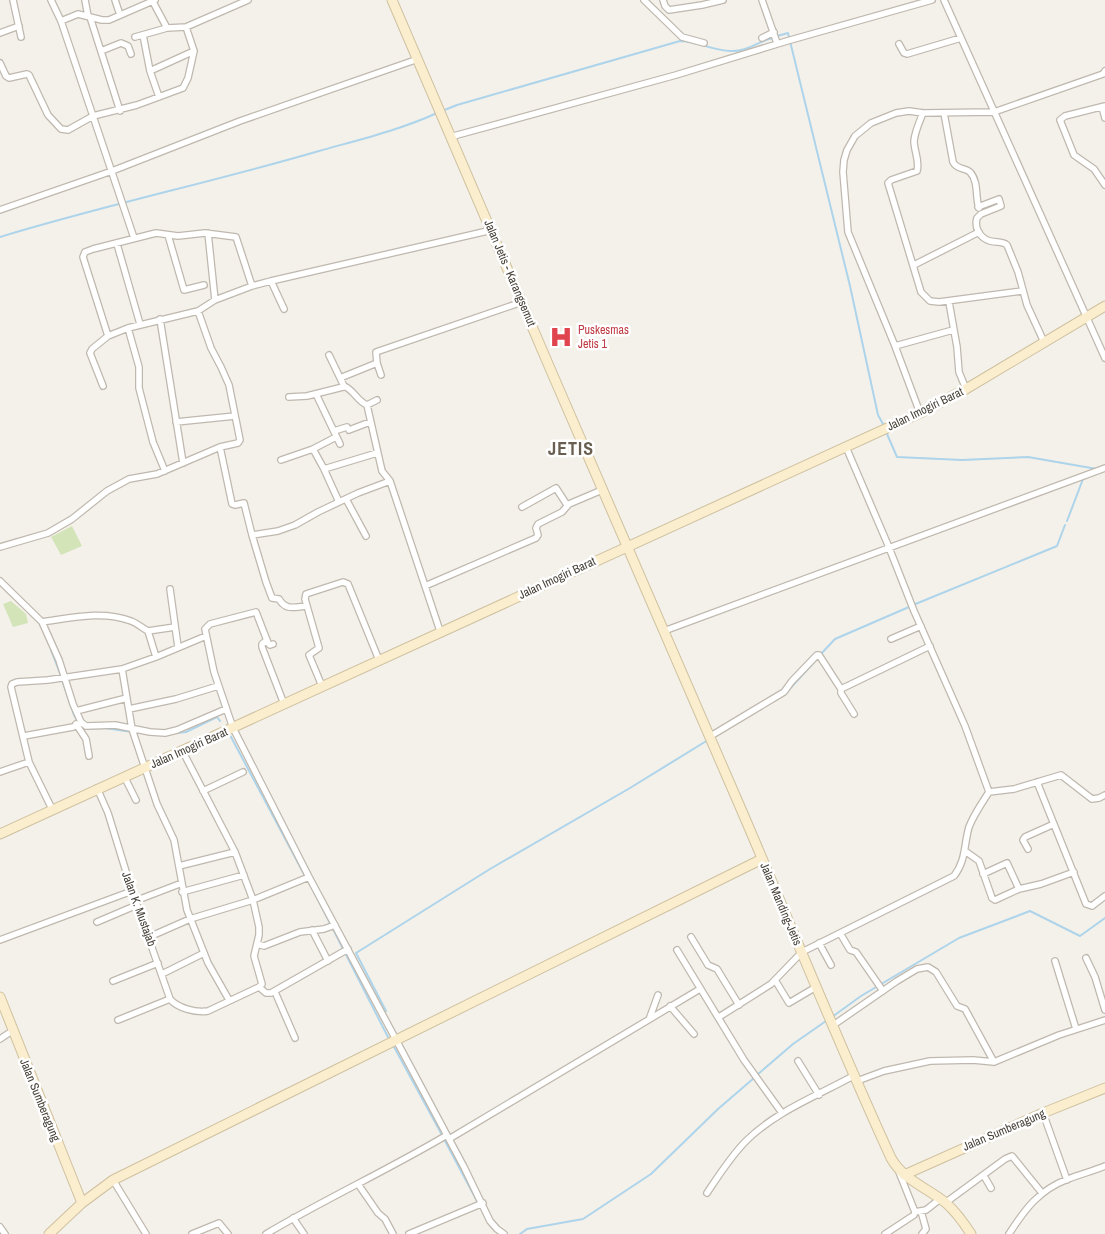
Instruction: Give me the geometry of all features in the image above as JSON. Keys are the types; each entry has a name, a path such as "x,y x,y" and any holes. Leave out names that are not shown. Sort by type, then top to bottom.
{"main road":[{"name":"Jalan Jetis - Karangsemut","path":"392,0 626,547"},
{"name":"Jalan Imogiri Barat","path":"0,834 920,413 966,389 1105,306"},
{"name":"Jalan Manding-Jetis","path":"626,547 883,1141 901,1172 943,1201 963,1221 971,1234"},
{"path":"49,1234 82,1203 113,1180 762,859"},
{"name":"Jalan Sumberagung","path":"0,997 82,1203"},
{"name":"Jalan Sumberagung","path":"901,1172 1044,1115 1105,1088"}],"street":[{"path":"13,0 21,37"},
{"path":"51,0 61,21 134,238"},
{"path":"86,0 89,16 120,110"},
{"path":"116,0 120,15"},
{"path":"61,21 78,14 109,20 153,0 167,28"},
{"path":"135,36 167,28 186,27 248,0"},
{"path":"644,0 682,37 704,42"},
{"path":"663,0 668,10 723,0"},
{"path":"762,0 776,37"},
{"path":"762,38 776,37 789,40 932,0"},
{"path":"944,0 1105,358"},
{"path":"0,33 19,26"},
{"path":"0,63 6,76 9,78 23,74 29,75 48,114 62,129 68,130 93,116 120,110 183,88 194,51 186,27"},
{"path":"143,35 150,71 159,97"},
{"path":"450,137 676,75 776,37"},
{"path":"899,44 904,53 909,54 961,38"},
{"path":"101,51 121,43 128,46 131,54"},
{"path":"150,71 194,51"},
{"path":"0,210 112,171 240,121 418,59"},
{"path":"920,413 895,346 848,232 843,172 847,150 855,136 870,123 896,113 909,111 923,113 994,112 1104,74"},
{"path":"1105,118 1103,106 1065,116 1060,120 1074,155 1094,168 1105,185"},
{"path":"923,113 916,128 914,142 918,166 917,171 891,180 888,183 921,292 930,301 948,302 1022,291"},
{"path":"944,113 953,162 958,168 971,173 977,190 978,207 981,214"},
{"path":"978,207 999,199 1001,206 981,214 976,219 978,232 988,240 1006,244 1015,265 1022,291 1044,342"},
{"path":"103,386 90,353 92,349 108,336 140,324 198,311 215,300 252,286 492,230"},
{"path":"914,265 978,232"},
{"path":"108,336 83,257 85,252 93,249 156,234 178,236 208,233 236,237 252,286"},
{"path":"208,233 215,300"},
{"path":"168,235 184,290 204,285"},
{"path":"117,244 140,324"},
{"path":"271,281 284,309"},
{"path":"381,375 375,355 377,352 522,302"},
{"path":"948,302 957,347 959,372 966,389"},
{"path":"0,547 48,533 72,518 107,491 129,479 150,476 220,447 238,443 240,440 229,385 211,348 198,311"},
{"path":"160,319 183,463"},
{"path":"128,328 140,366 139,388 153,442 165,471"},
{"path":"895,346 953,330"},
{"path":"329,355 344,386 350,388 359,400 367,405 382,471 390,481 440,632"},
{"path":"340,378 377,364"},
{"path":"289,397 316,394 344,386"},
{"path":"316,394 340,444"},
{"path":"367,405 377,400"},
{"path":"176,422 235,416"},
{"path":"281,460 313,448 348,428 370,422"},
{"path":"220,447 232,504 244,503 272,598 279,599 282,605 287,607 307,606"},
{"path":"846,447 965,726 989,792"},
{"path":"313,448 339,502"},
{"path":"324,470 377,452"},
{"path":"664,632 1104,468"},
{"path":"252,535 278,531 295,525 339,502 390,481"},
{"path":"522,507 556,488 567,505"},
{"path":"425,586 536,538 538,535 536,526 562,512 567,505 602,490"},
{"path":"346,499 366,536"},
{"path":"0,581 42,622 86,739 89,756"},
{"path":"322,686 309,655 319,647 305,599 306,594 343,582 348,584 379,660"},
{"path":"170,589 178,647"},
{"path":"273,644 269,644 256,612 210,624 205,629 218,686 233,728 306,879 392,1042 446,1137 480,1204 494,1226 504,1234"},
{"path":"42,622 91,615 132,621 148,631 175,627"},
{"path":"891,639 921,626"},
{"path":"148,631 156,657"},
{"path":"52,809 29,762 24,736 11,691 12,684 122,669 206,636"},
{"path":"267,640 262,644 262,647 284,704"},
{"path":"841,688 930,646"},
{"path":"710,738 784,692 816,655 819,655 841,688 841,693 854,714"},
{"path":"122,669 133,732 157,804 174,840 182,892 190,919 204,953 229,1000"},
{"path":"129,709 183,698 218,686"},
{"path":"76,711 127,698"},
{"path":"24,736 73,727 79,724 90,727 115,725 133,732 171,732 226,709"},
{"path":"118,1020 170,999 175,1004 200,1012 208,1011 260,987 262,982 254,956 257,944 258,921 253,900 235,852 182,750"},
{"path":"0,772 29,762"},
{"path":"203,791 243,772"},
{"path":"719,1017 775,980 802,952 952,877 968,853 969,827 978,808 989,792 1014,789 1062,775 1092,799 1099,798 1105,794"},
{"path":"124,776 136,800"},
{"path":"1037,782 1088,906 1092,906 1105,896"},
{"name":"Jalan K. Mustajab","path":"97,788 108,813 132,891 170,999"},
{"path":"1028,849 1023,840 1025,837 1054,824"},
{"path":"179,866 235,852"},
{"path":"968,853 979,861 993,899 1019,888 1041,884 1074,872"},
{"path":"983,874 1007,863 1019,888"},
{"path":"182,892 244,875"},
{"path":"149,937 190,919 253,900 306,879"},
{"path":"98,922 182,883"},
{"path":"0,940 132,891"},
{"path":"257,944 264,946 294,934 332,926"},
{"path":"312,930 328,961"},
{"path":"840,933 850,950 856,952 882,990"},
{"path":"691,937 708,965 717,970 739,1005"},
{"path":"819,943 831,965"},
{"path":"677,950 751,1070 782,1113"},
{"path":"260,987 268,994 275,992 345,951"},
{"path":"162,974 204,953"},
{"path":"1086,958 1095,977 1105,1010"},
{"path":"1055,961 1076,1029"},
{"path":"113,981 158,963"},
{"path":"832,1024 917,969 928,967 936,972 957,1006 965,1008 994,1062"},
{"path":"775,980 786,1001 789,1003 816,987"},
{"path":"266,1234 446,1137 700,989"},
{"path":"275,992 295,1038"},
{"path":"650,1018 658,996"},
{"path":"670,1006 694,1034"},
{"path":"707,1193 747,1140 782,1113 856,1078 930,1061 973,1060 994,1062 1044,1041 1105,1020"},
{"path":"0,1039 12,1030"},
{"path":"798,1061 819,1095"},
{"path":"1044,1115 1067,1180"},
{"path":"885,1234 918,1212 943,1201 1012,1156 1042,1193"},
{"path":"1009,1234 1034,1199 1042,1193 1067,1180 1105,1166"},
{"path":"984,1167 985,1175 992,1188"},
{"path":"901,1172 926,1232"},
{"path":"113,1180 146,1234"},
{"path":"358,1184 393,1234"},
{"path":"409,1234 480,1204"},
{"path":"294,1218 304,1234"},
{"path":"192,1234 219,1223 228,1234"},
{"path":"0,1227 5,1234"}],"green space":[{"path":"72,526 82,546 61,555 51,537"},
{"path":"11,601 26,614 28,623 13,627 3,604"}],"waterway":[{"path":"777,36 788,33 850,286 878,415 883,424"},
{"path":"442,111 457,105 680,41 724,51 737,51 773,38"},
{"path":"0,237 79,214 364,139 408,125 437,113"},
{"path":"887,434 897,457 962,460 1028,457 1097,469"},
{"path":"1067,521 1083,479 1086,478"},
{"path":"913,605 1057,546 1065,525"},
{"path":"820,655 835,639 909,607"},
{"path":"51,650 61,676"},
{"path":"785,694 817,659"},
{"path":"62,680 78,722"},
{"path":"177,733 186,732 217,717 220,721"},
{"path":"81,726 87,729 104,728 140,733"},
{"path":"230,735 305,876"},
{"path":"386,1011 356,953 490,869 630,788 708,740"},
{"path":"308,880 390,1041"},
{"path":"832,1017 861,996 959,938 1030,911 1080,936 1105,918"},
{"path":"757,1075 793,1044 826,1021"},
{"path":"393,1045 442,1135"},
{"path":"520,1234 527,1229 583,1219 651,1174 718,1109 754,1078"},
{"path":"444,1139 478,1203"}],"place":[{"name":"Puskesmas Jetis 1","path":"561,337"}],"district":[{"name":"JETIS","path":"571,448"}]}
